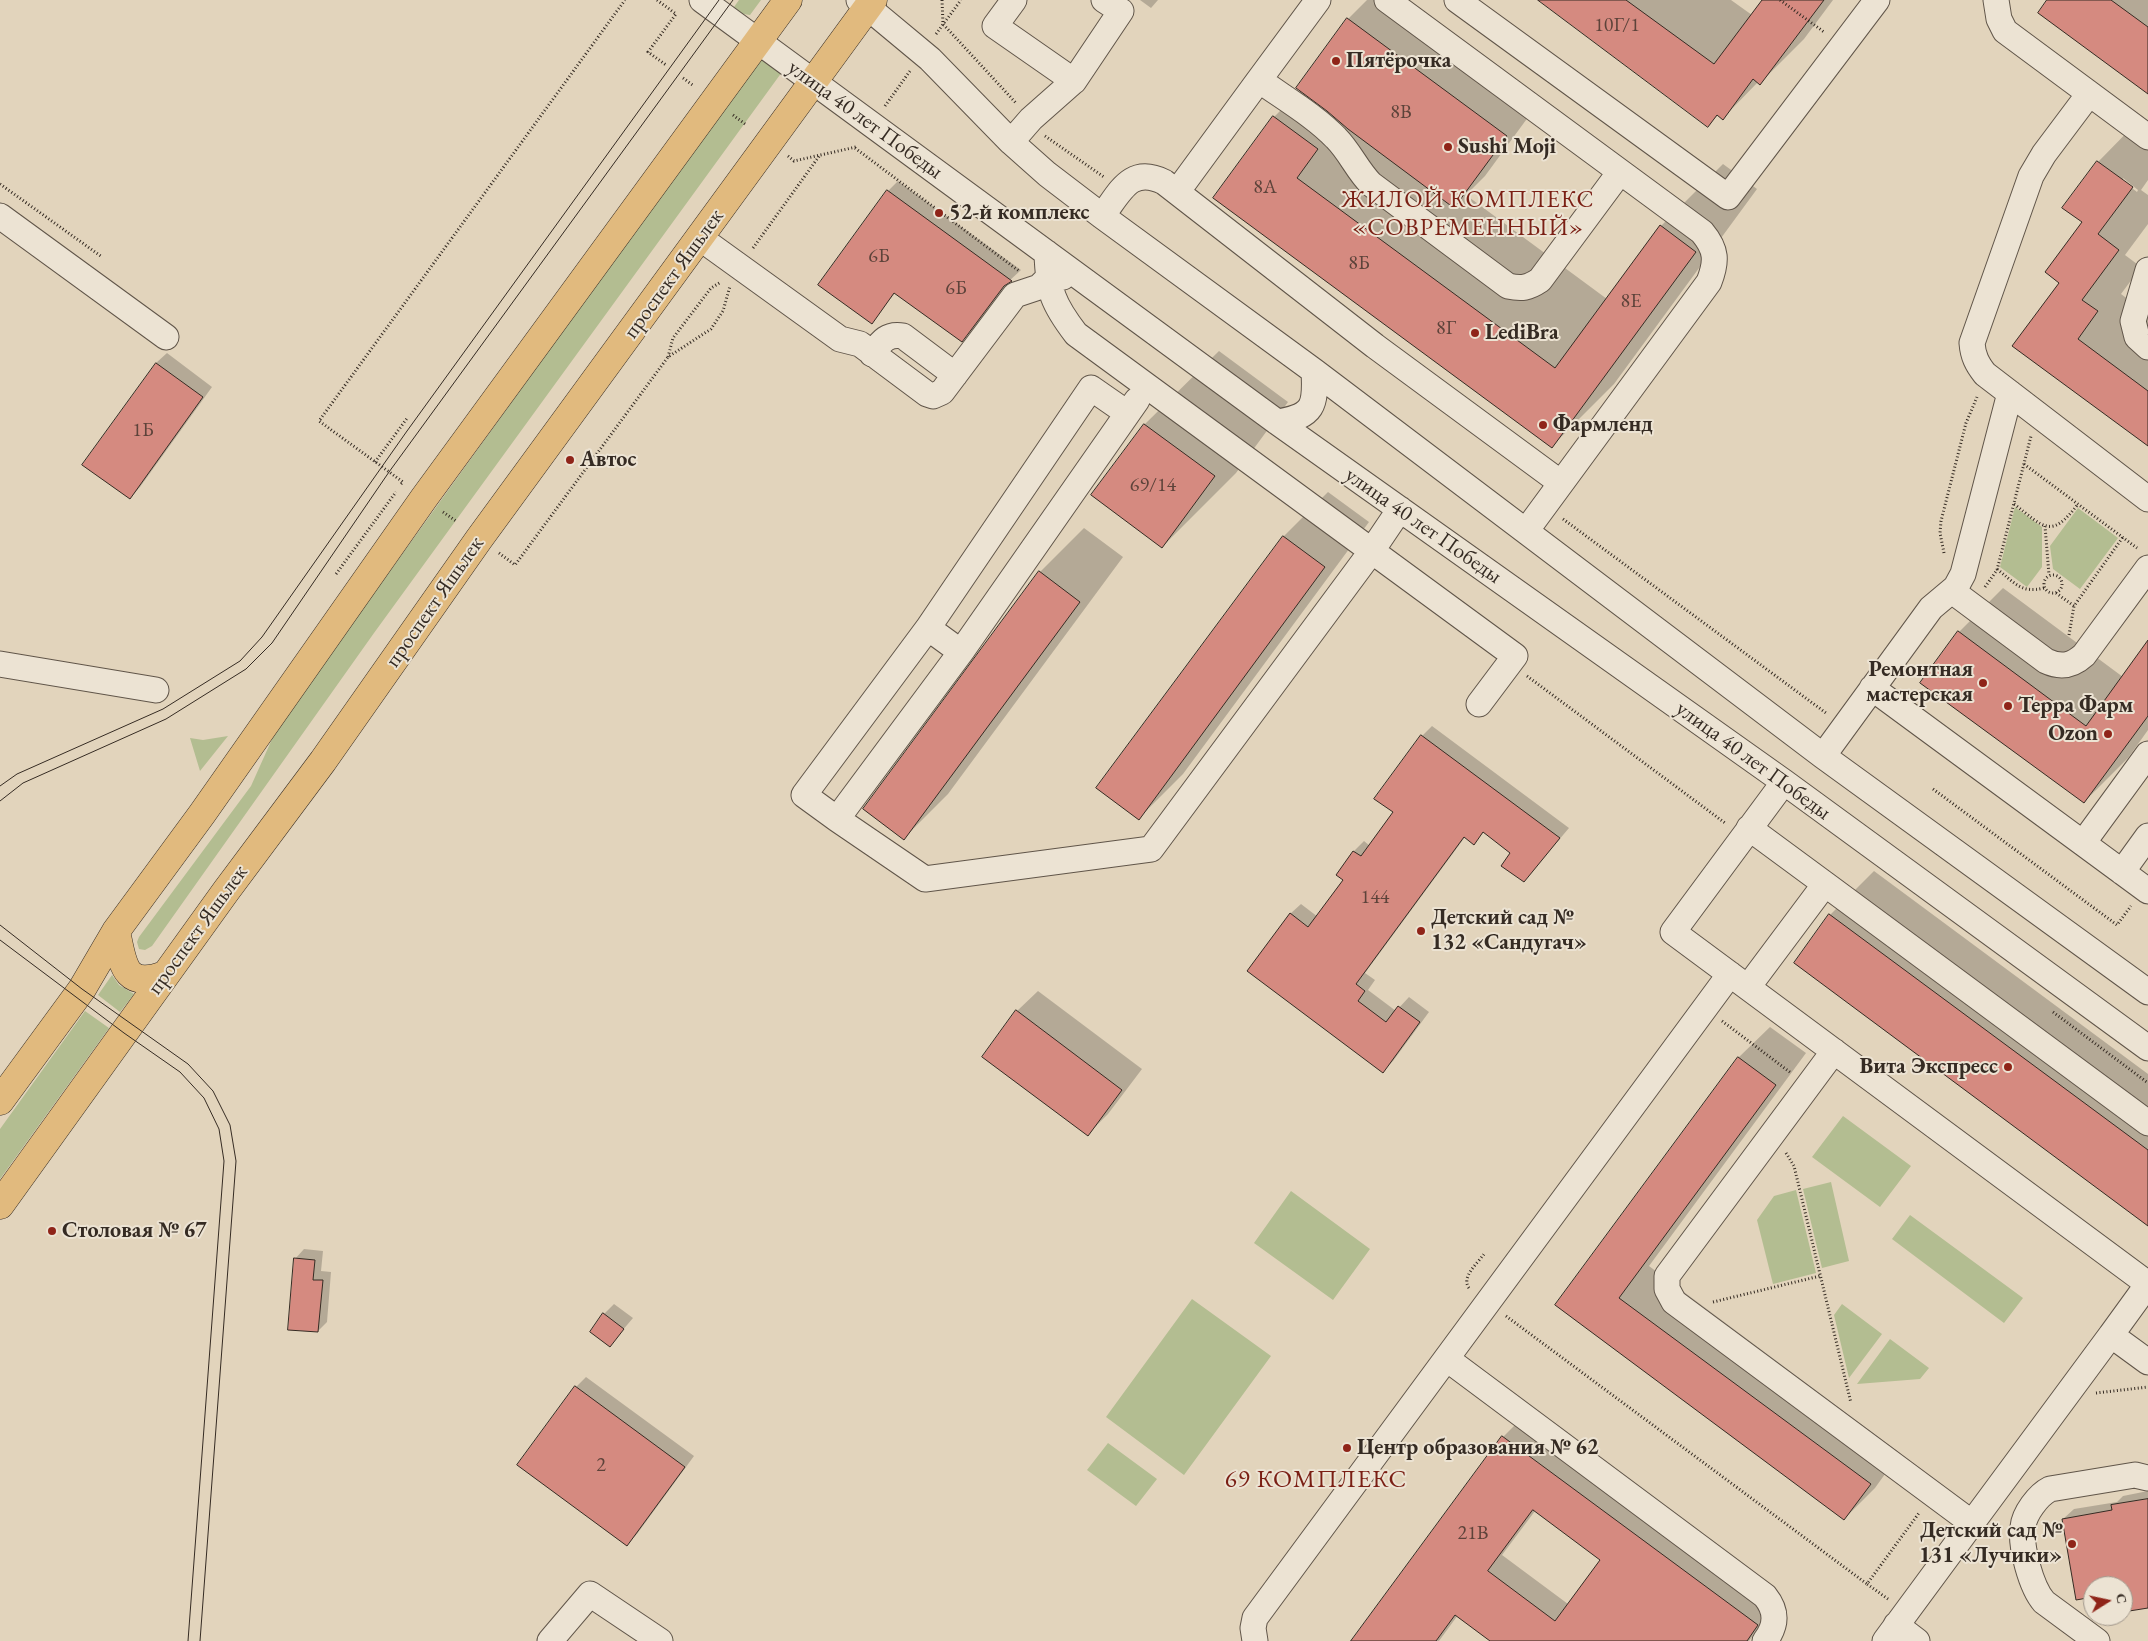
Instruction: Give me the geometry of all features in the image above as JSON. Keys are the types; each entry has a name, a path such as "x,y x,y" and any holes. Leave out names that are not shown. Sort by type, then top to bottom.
{"main road":[{"path":"0,1102 82,990 116,930 207,806 424,498 788,0"},
{"name":"проспект Яшьлек","path":"0,1205 323,761 479,539 814,82 867,2"},
{"path":"116,930 127,972 136,979 151,980 166,975"}],"street":[{"name":"улица 40 лет Победы","path":"702,0 1277,422 1784,782 2148,1048"},
{"path":"1014,0 995,26 1074,81"},
{"path":"1011,142 1031,119 1074,81 1121,11 1104,0"},
{"path":"1177,192 1318,0"},
{"path":"1387,0 1702,232 1710,242 1714,254 1715,267 1709,282 1526,531"},
{"path":"1457,0 1728,197 1877,0"},
{"path":"1996,0 1999,19 2005,31 2148,137"},
{"name":"улица 40 лет Победы","path":"867,2 930,59 1011,142 1047,174 1314,371 1823,756 2148,992"},
{"path":"1259,80 1330,132 1342,144 1356,167 1371,184 1508,286 1521,289 1530,287 1540,280 1620,172"},
{"path":"2089,94 2039,162 2027,185 1972,343 1974,358 1989,377 2148,499"},
{"path":"1102,216 1130,179 1143,175 1152,176 1177,192 1375,346 1561,483"},
{"path":"0,216 166,338"},
{"path":"700,238 840,339 860,344 926,394 933,396 942,392 1012,298 1018,293 1039,287 1047,279 1078,276"},
{"path":"1047,253 1047,279 1056,305 1076,334 1515,656 1479,704"},
{"path":"2148,270 2133,321 2136,337 2148,347"},
{"path":"872,354 884,339 893,335 903,336 955,375"},
{"path":"1277,422 1298,418 1311,406 1315,392 1314,371"},
{"path":"837,819 961,652 1146,386"},
{"path":"1127,413 1091,388 928,628 804,794 925,879 1151,849 1371,552 1400,509"},
{"path":"1962,598 1963,574 2010,394"},
{"path":"1962,598 2046,660 2055,665 2066,666 2084,655 2145,560"},
{"path":"1823,756 1932,608 1962,598"},
{"path":"928,628 961,652"},
{"path":"0,664 156,690"},
{"path":"1872,688 2146,890"},
{"path":"2082,844 2148,754"},
{"path":"1784,782 1673,932 2148,1284 1896,1626 1917,1641"},
{"path":"1750,828 2148,1123"},
{"path":"2122,872 2148,836"},
{"path":"1255,1641 1253,1628 1255,1618 1705,1009 1739,981 1825,884"},
{"path":"1834,1051 1667,1276 1667,1289 1670,1296 1683,1309 1972,1523"},
{"path":"2110,1334 2148,1362"},
{"path":"1447,1359 1766,1596 1772,1604 1775,1616 1774,1625 1765,1641"},
{"path":"2096,1641 2044,1602 2035,1590 2022,1530 2024,1520 2042,1494 2050,1489 2134,1475 2148,1478"},
{"path":"2001,1483 2033,1507"},
{"path":"550,1641 590,1594 660,1641"}],"path":[{"path":"336,574 403,482 319,420 625,0"},
{"path":"657,0 676,14 648,52 666,65"},
{"path":"942,0 943,24 961,0"},
{"path":"1780,0 1843,46"},
{"path":"882,110 914,66"},
{"path":"683,78 694,86"},
{"path":"794,161 855,148"},
{"path":"751,251 820,155"},
{"path":"0,184 102,258"},
{"path":"668,357 673,338 711,288 726,280"},
{"path":"492,548 515,565 668,357 711,329 723,310 730,285"},
{"path":"1989,377 1966,423 1941,521 1940,533 1962,598 1997,569 2036,414"},
{"path":"375,462 408,417"},
{"path":"2024,464 2123,537 2145,560"},
{"path":"2014,504 2045,526 2061,524 2078,504"},
{"path":"1545,506 1845,726"},
{"path":"436,507 456,521"},
{"path":"2045,526 2049,575 2043,582 2044,588 2051,593 2056,593 2074,606 2123,537"},
{"path":"1997,569 2024,589 2032,591 2044,588"},
{"path":"2049,575 2053,574 2060,578 2062,587 2056,593"},
{"path":"1933,789 2117,925 2146,890"},
{"path":"1705,1009 1808,1086"},
{"path":"2053,1012 2148,1083"},
{"path":"1768,1140 1786,1153 1794,1166 1860,1440"},
{"path":"1484,1254 1466,1281 1470,1289 1867,1584 1896,1626"},
{"path":"1683,1309 1820,1276"},
{"path":"2065,1396 2148,1387"},
{"path":"1867,1584 1933,1494"}],"green space":[{"path":"739,0 761,0 750,15 743,14 734,7"},
{"path":"761,56 782,72 374,633 152,946 145,950 139,949 137,942 139,937 251,786 277,728"},
{"path":"2015,507 2042,527 2042,567 2027,587 2000,567"},
{"path":"2078,508 2118,538 2080,589 2053,569 2050,546"},
{"path":"228,736 200,771 190,738 203,740"},
{"path":"112,975 119,985 134,994 120,1012 98,995"},
{"path":"85,1011 109,1028 0,1179 0,1129"},
{"path":"1843,1116 1911,1166 1880,1207 1812,1157"},
{"path":"1831,1182 1849,1261 1822,1268 1803,1189"},
{"path":"1796,1190 1816,1273 1773,1284 1757,1220 1774,1196"},
{"path":"1291,1191 1370,1249 1333,1300 1254,1243"},
{"path":"1910,1215 2023,1298 2004,1323 1892,1239"},
{"path":"1192,1299 1271,1356 1184,1475 1106,1417"},
{"path":"1842,1304 1882,1334 1849,1378 1834,1315"},
{"path":"1890,1339 1929,1368 1920,1379 1857,1384"},
{"path":"1108,1443 1157,1479 1136,1506 1087,1470"}],"building":[{"path":"1538,0 1626,0 1714,64 1762,0 1824,0 1760,85 1753,79 1723,120 1717,115 1708,127"},
{"path":"2047,0 2111,0 2148,27 2148,94 2038,13"},
{"path":"1347,18 1507,136 1454,208 1296,88"},
{"path":"1273,116 1318,149 1297,178 1555,368 1660,225 1696,252 1552,448 1213,198"},
{"path":"2097,161 2133,187 2098,234 2119,250 2082,300 2098,311 2078,339 2148,391 2148,446 2012,346 2059,283 2045,272 2082,222 2062,208"},
{"path":"887,190 1012,281 1004,286 962,342 894,293 872,324 818,285"},
{"path":"156,363 203,397 130,499 82,465"},
{"path":"1144,424 1215,476 1162,548 1091,495"},
{"path":"1283,536 1325,567 1139,820 1096,788"},
{"path":"1039,571 1080,602 904,840 863,809"},
{"path":"1958,631 2086,726 2148,640 2148,716 2084,803 1920,683"},
{"path":"1421,735 1560,838 1524,882 1501,866 1510,853 1483,832 1474,845 1464,837 1356,984 1365,991 1358,1001 1386,1022 1398,1006 1420,1022 1383,1073 1247,971 1290,913 1308,927 1343,880 1336,875 1353,851 1361,856 1393,812 1374,799"},
{"path":"1829,914 2148,1150 2148,1226 1794,963"},
{"path":"1016,1010 1122,1090 1088,1136 982,1057"},
{"path":"1738,1057 1776,1085 1619,1298 1871,1484 1844,1520 1555,1305"},
{"path":"294,1258 315,1260 313,1280 323,1280 318,1332 288,1330"},
{"path":"603,1313 624,1329 610,1347 590,1332"},
{"path":"575,1386 685,1467 627,1546 517,1465"},
{"path":"1502,1436 1758,1625 1747,1641 1490,1641 1455,1615 1436,1641 1351,1641","holes":["1533,1510 1600,1560 1555,1621 1488,1571"]},
{"path":"2148,1499 2148,1608 2133,1610 2133,1576 2083,1576 2083,1599 2076,1600 2062,1519 2112,1510 2111,1505"}],"tram line":[{"path":"0,786 17,774 163,709 240,661 262,637 407,431 719,0"},
{"path":"0,801 23,783 166,719 246,669 272,643 389,472 733,0"},
{"path":"0,925 82,989 188,1064 213,1091 230,1125 236,1161 200,1641"},
{"path":"0,940 124,1033 180,1072 204,1098 219,1129 224,1161 188,1641"}],"place":[{"name":"Пятёрочка","path":"1336,61"},
{"name":"Sushi Moji","path":"1448,147"},
{"name":"52-й комплекс","path":"939,213"},
{"name":"LediBra","path":"1475,333"},
{"name":"Фармленд","path":"1543,425"},
{"name":"Автос","path":"570,460"},
{"name":"Ремонтная мастерская","path":"1983,683"},
{"name":"Терра Фарм","path":"2008,706"},
{"name":"Ozon","path":"2108,734"},
{"name":"Детский сад № 132 «Сандугач»","path":"1421,931"},
{"name":"Вита Экспресс","path":"2008,1067"},
{"name":"Столовая № 67","path":"52,1231"},
{"name":"Центр образования № 62","path":"1347,1448"},
{"name":"Детский сад № 131 «Лучики»","path":"2072,1544"}],"district":[{"name":"ЖИЛОЙ КОМПЛЕКС «СОВРЕМЕННЫЙ»","path":"1468,214"},
{"name":"69 КОМПЛЕКС","path":"1316,1480"}]}
